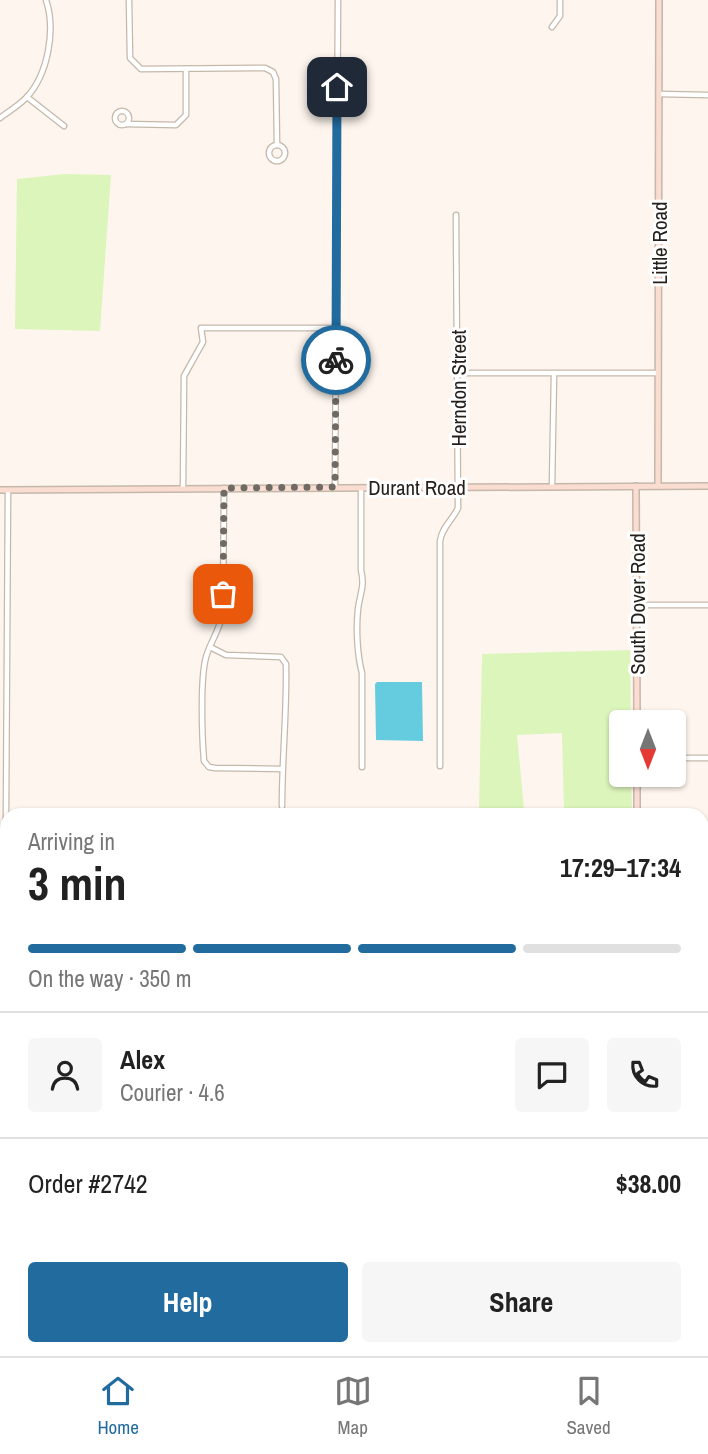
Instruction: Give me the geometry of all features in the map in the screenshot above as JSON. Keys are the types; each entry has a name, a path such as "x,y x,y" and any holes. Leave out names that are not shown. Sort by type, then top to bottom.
{"street":[{"path":"0,118 27,97 41,73 50,37 46,0"},
{"path":"130,0 130,58 134,65 141,69 265,68 273,72 276,79 277,145"},
{"path":"335,487 338,0"},
{"path":"552,27 560,16 560,0"},
{"name":"Little Road","path":"658,486 659,0"},
{"path":"126,124 176,125 182,121 186,115 186,69"},
{"path":"659,94 708,95"},
{"path":"27,97 64,127"},
{"name":"Herndon Street","path":"440,766 440,541 445,527 458,509 456,215"},
{"path":"183,488 184,376 203,342 201,328 336,328"},
{"path":"458,373 658,373"},
{"path":"552,486 554,374"},
{"name":"South Dover Road","path":"636,486 637,710"},
{"name":"Durant Road","path":"0,490 708,486"},
{"path":"361,487 361,570 364,583 358,609 362,673 362,766"},
{"path":"224,488 223,618 205,665 203,756 205,764 215,768 282,769"},
{"path":"6,808 8,490"},
{"path":"200,577 223,578"},
{"path":"637,605 708,605"},
{"path":"210,647 226,655 281,657 286,664 287,712 282,746 282,806"},
{"path":"686,758 708,758"},
{"path":"637,788 637,808"}],"green space":[{"path":"65,174 111,175 100,331 15,329 17,179"},
{"path":"630,650 631,710 609,710 609,788 631,788 632,808 564,808 562,733 517,735 524,808 479,808 482,654"}],"water":[{"path":"377,682 422,682 423,741 376,740"}],"way so far":[{"path":"223,594 224,488 335,487 336,360"}],"route":[{"path":"336,360 337,87"}]}
